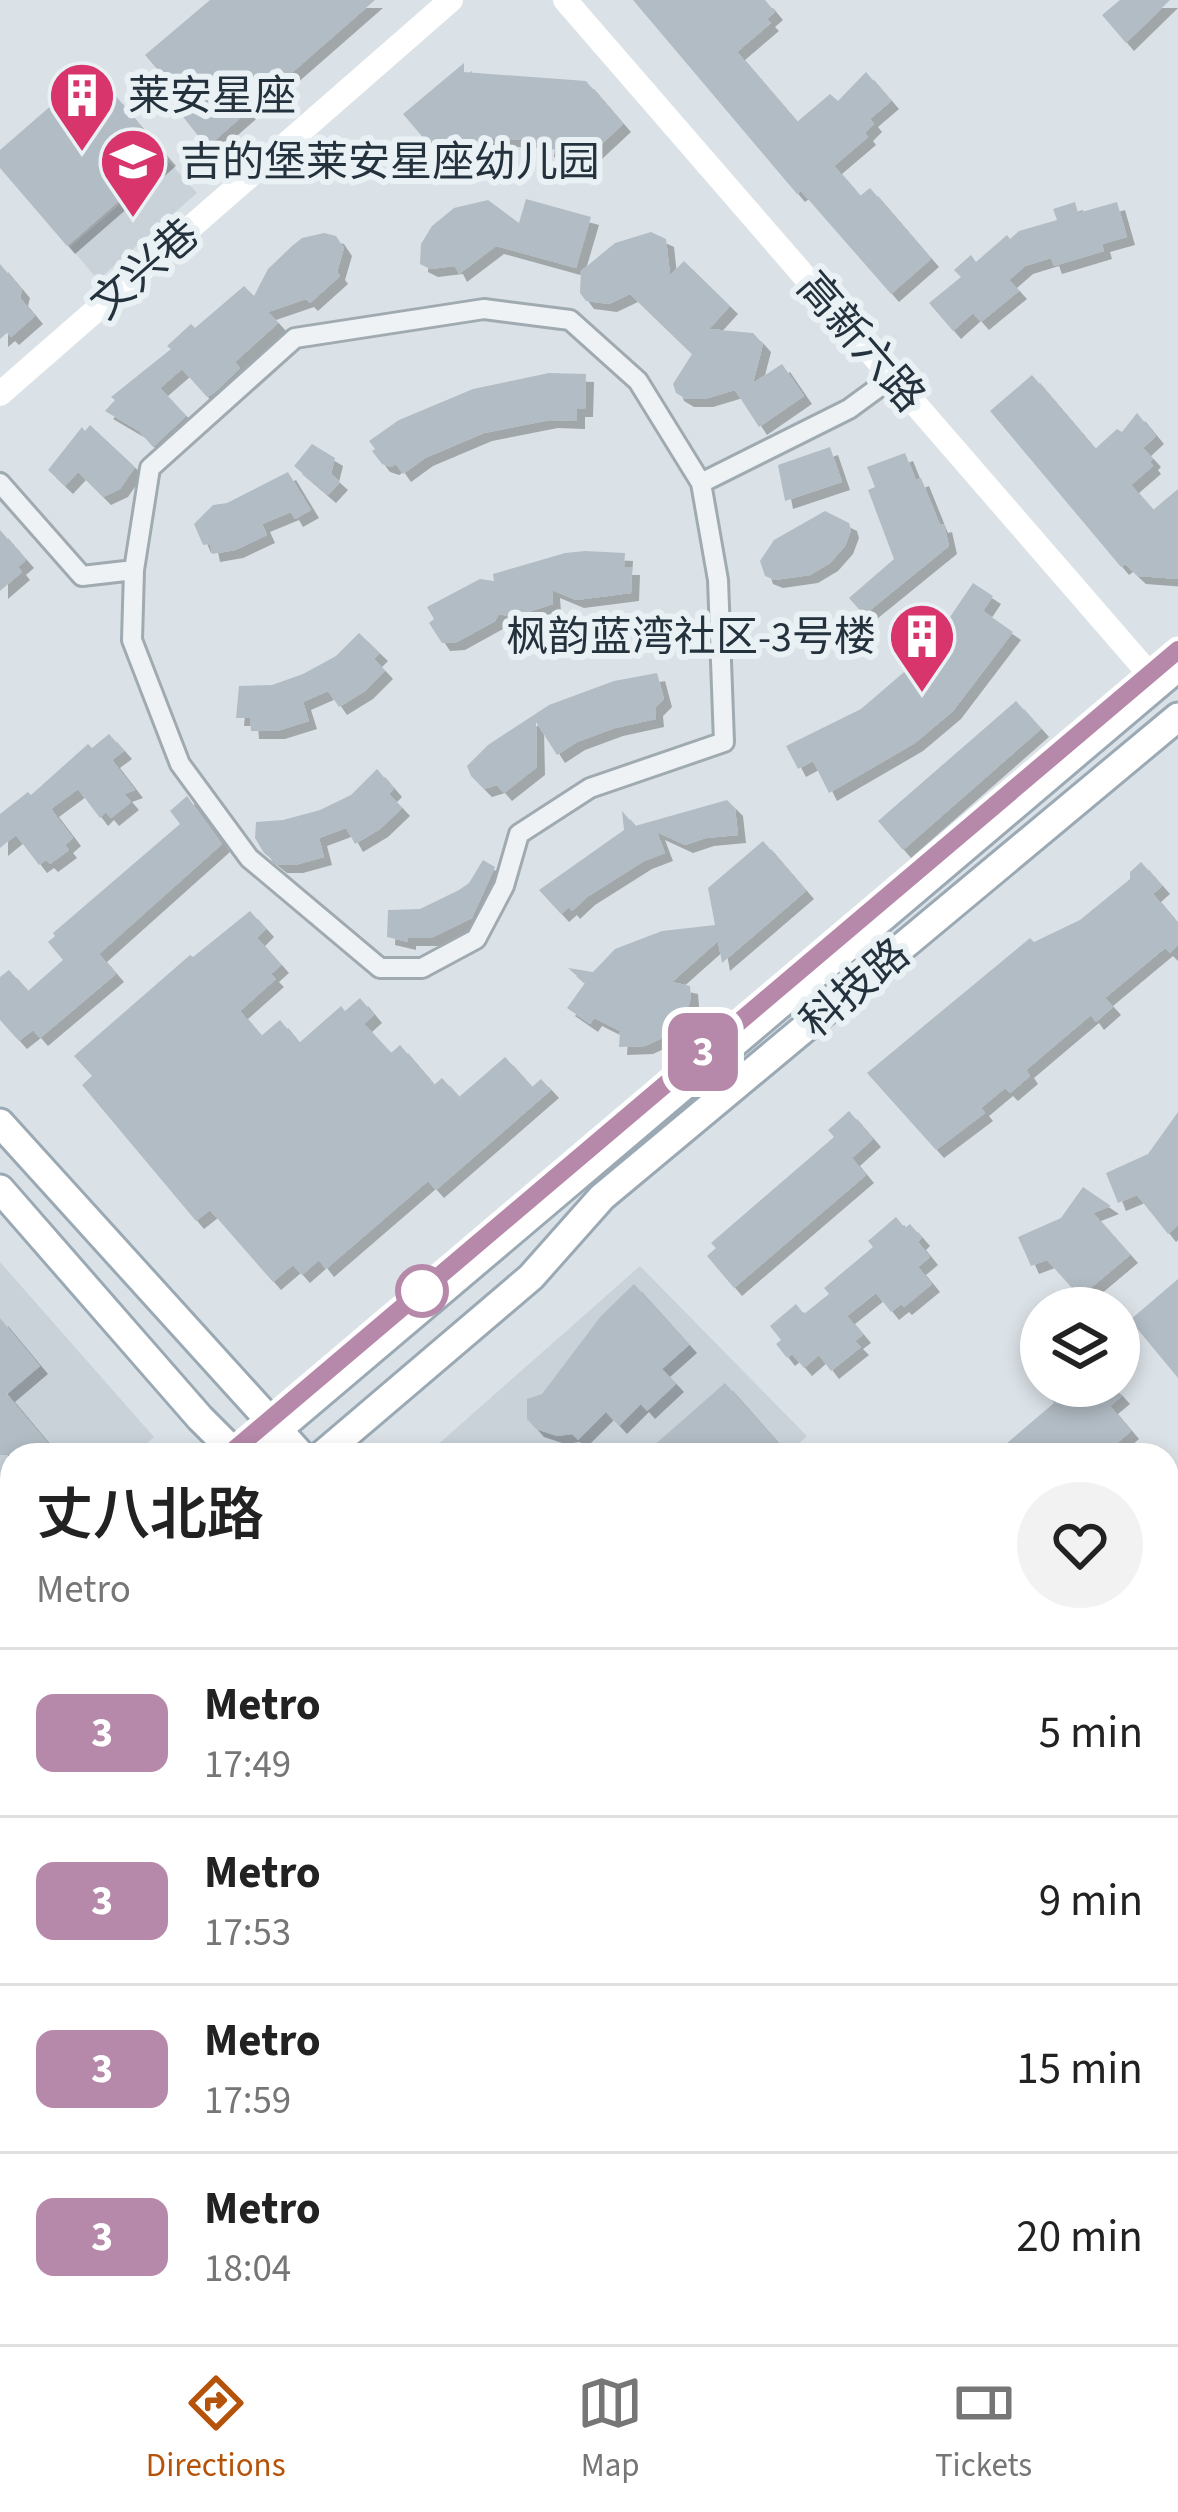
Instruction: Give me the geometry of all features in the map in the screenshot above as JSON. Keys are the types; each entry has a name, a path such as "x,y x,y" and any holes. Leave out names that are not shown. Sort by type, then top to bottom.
{"main road":[{"name":"科技路","path":"262,1443 1168,675"},
{"name":"科技路","path":"336,1443 531,1277 602,1197 1178,717"},
{"path":"0,1123 289,1443"},
{"path":"0,1189 225,1443"}],"street":[{"name":"文兴巷","path":"0,394 451,0"},
{"name":"高新六路","path":"565,0 893,376 1168,675"},
{"path":"484,309 570,320 638,381 701,483 718,580 724,742 590,788 519,835 504,886 476,939 422,968 380,968 249,859 180,764 132,640 134,570 149,468 296,338 484,309"},
{"path":"701,483 849,409 893,376"},
{"path":"0,483 82,576 134,570"}],"shaded area":[{"name":"吉的堡莱安星座幼儿园","path":"169,162 197,193 98,280 70,247"},
{"path":"0,1262 154,1437 147,1443 0,1443"},
{"path":"640,1266 807,1436 799,1443 440,1443"}],"building":[{"path":"210,0 375,0 207,147 150,75 157,69 145,55"},
{"path":"633,0 765,0 775,12 767,19 771,23 737,52 797,122 830,94 838,101 866,72 891,101 870,119 874,124 865,133 868,137 834,166 860,196 870,188 931,259 891,294 801,191 797,194"},
{"path":"1120,0 1170,0 1126,43 1102,15"},
{"path":"464,63 464,72 586,81 623,124 593,152 546,149 547,141 492,138 492,145 426,141 403,114"},
{"name":"莱安星座","path":"92,70 168,158 67,246 0,168 0,150"},
{"path":"526,199 591,217 576,268 496,246 459,274 455,266 430,269 420,264 421,244 432,226 454,208 488,200 519,223"},
{"path":"1075,202 1078,213 1117,202 1127,237 1102,244 1104,251 1054,266 1051,258 1025,266 1009,280 1019,291 981,322 973,313 953,331 929,303 961,277 954,270 971,255 976,262 1007,235 1010,239 1019,231 1057,220 1053,209"},
{"path":"651,232 666,239 670,275 684,261 730,306 709,329 753,333 763,344 753,383 782,364 804,396 759,427 735,390 686,399 676,393 673,384 692,354 630,294 609,304 586,301 580,293 581,271 615,243"},
{"path":"324,233 336,236 344,248 340,276 310,303 306,299 268,312 278,323 235,362 240,368 214,393 207,397 182,369 160,388 186,416 153,447 139,431 105,411 115,400 111,397 171,349 167,346 191,324 195,328 244,286 254,296 268,269 292,246 302,238"},
{"path":"0,264 22,290 20,298 35,316 11,337 7,333 0,339"},
{"path":"549,373 586,374 585,409 577,409 577,421 550,420 484,433 425,458 403,474 396,464 382,464 372,451 369,441 399,420 473,389"},
{"path":"1032,375 1095,449 1117,429 1122,432 1137,413 1156,436 1143,448 1153,466 1131,485 1153,510 1178,489 1178,579 1138,576 1125,564 1121,567 990,411"},
{"path":"90,425 135,467 120,489 103,497 78,472 65,486 48,470 82,427 85,431"},
{"path":"312,444 335,458 331,474 340,482 328,495 294,466"},
{"path":"830,447 842,482 785,501 778,465"},
{"path":"905,453 940,525 944,524 949,546 864,615 849,598 894,559 868,490 875,487 867,467"},
{"path":"288,472 311,510 295,519 291,512 262,524 267,535 235,550 212,554 210,544 203,545 194,524 213,505 227,503"},
{"path":"825,511 849,523 851,530 830,563 810,575 775,580 765,576 760,561 774,540"},
{"path":"0,530 26,560 18,567 22,572 0,591"},
{"path":"585,551 625,553 624,567 632,567 631,593 576,600 552,590 553,604 512,617 499,614 495,621 457,642 442,643 429,623 434,619 427,607 480,579 494,581 493,574"},
{"name":"枫韵蓝湾社区-3号楼","path":"973,583 993,596 983,611 1013,632 953,711 915,743 829,793 813,761 798,769 786,746 861,709 925,654"},
{"path":"359,633 380,653 374,659 385,671 365,691 339,707 328,691 303,702 309,721 277,731 251,731 250,718 236,718 239,686 272,685 303,674 336,656"},
{"path":"657,673 664,699 655,708 656,719 615,728 557,755 536,722 537,767 504,793 497,785 484,789 471,776 467,766 488,745 549,705 614,681"},
{"path":"1016,701 1041,729 903,850 878,821"},
{"path":"109,734 124,751 112,760 135,790 124,794 131,802 111,818 106,812 100,818 78,789 51,809 73,838 65,845 69,850 50,864 46,860 39,865 16,835 0,848 0,814 28,792 31,795 88,744 92,748"},
{"path":"377,769 402,808 380,829 355,844 346,828 319,838 324,857 295,865 279,865 264,853 255,838 256,822 320,810 351,795"},
{"path":"187,796 222,844 99,954 116,974 40,1038 33,1030 19,1041 0,1020 0,977 9,970 28,991 63,960 48,942 53,933 180,824 170,811"},
{"path":"727,800 735,808 738,835 685,845 657,832 665,853 644,861 572,911 569,907 561,914 539,890 624,830 622,811 635,826"},
{"path":"763,841 806,891 722,963 718,941 672,982 690,986 691,998 685,1017 671,1034 645,1046 619,1047 620,1031 594,1018 590,1024 567,1008 585,983 568,968 593,972 615,949 662,931 715,925 708,888"},
{"path":"483,860 495,867 472,918 431,938 408,938 408,942 387,937 388,910 420,909 459,890"},
{"path":"1141,862 1162,886 1153,894 1178,924 1178,945 1170,953 1165,948 1105,998 1113,1007 1096,1022 1091,1015 1026,1070 1030,1076 1010,1093 1005,1088 981,1108 985,1113 936,1150 867,1073 1030,938 1034,942 1080,920 1130,879 1130,872"},
{"path":"250,911 266,929 257,938 281,965 271,974 276,979 240,1011 261,1036 280,1020 299,1043 341,1006 345,1011 360,998 374,1015 364,1024 391,1053 400,1045 434,1085 442,1078 459,1097 505,1057 532,1087 541,1079 551,1090 436,1190 428,1181 326,1269 319,1260 302,1275 293,1265 273,1282 210,1210 196,1221 82,1085 92,1076 74,1056 190,955"},
{"path":"849,1111 873,1139 852,1158 866,1175 734,1288 707,1256 716,1248 711,1243 834,1137 828,1130"},
{"path":"1178,1112 1178,1225 1168,1234 1137,1195 1118,1203 1106,1173 1148,1154"},
{"path":"1083,1187 1111,1206 1093,1213 1130,1255 1092,1287 1071,1287 1047,1260 1031,1266 1018,1237 1061,1218"},
{"path":"896,1217 922,1238 918,1242 930,1257 918,1267 932,1284 891,1312 876,1293 847,1316 863,1335 855,1341 861,1347 831,1371 819,1355 804,1368 792,1354 787,1358 770,1326 796,1304 804,1314 829,1294 824,1288 873,1247 868,1241"},
{"path":"1178,1279 1178,1378 1140,1332 1140,1311"},
{"path":"634,1284 689,1345 662,1369 676,1384 647,1411 641,1404 619,1426 606,1412 578,1440 572,1434 557,1436 536,1429 527,1419 527,1399 542,1394 601,1316"},
{"path":"0,1318 40,1366 7,1394 48,1443 0,1443"},
{"path":"725,1383 778,1443 657,1443"},
{"path":"1049,1407 1111,1407 1131,1431 1117,1443 1007,1443"}],"metro line":[{"name":"3","path":"242,1443 1178,650"}],"place":[{"name":"莱安星座","path":"82,154"},
{"name":"吉的堡莱安星座幼儿园","path":"133,220"},
{"name":"枫韵蓝湾社区-3号楼","path":"922,695"}]}
